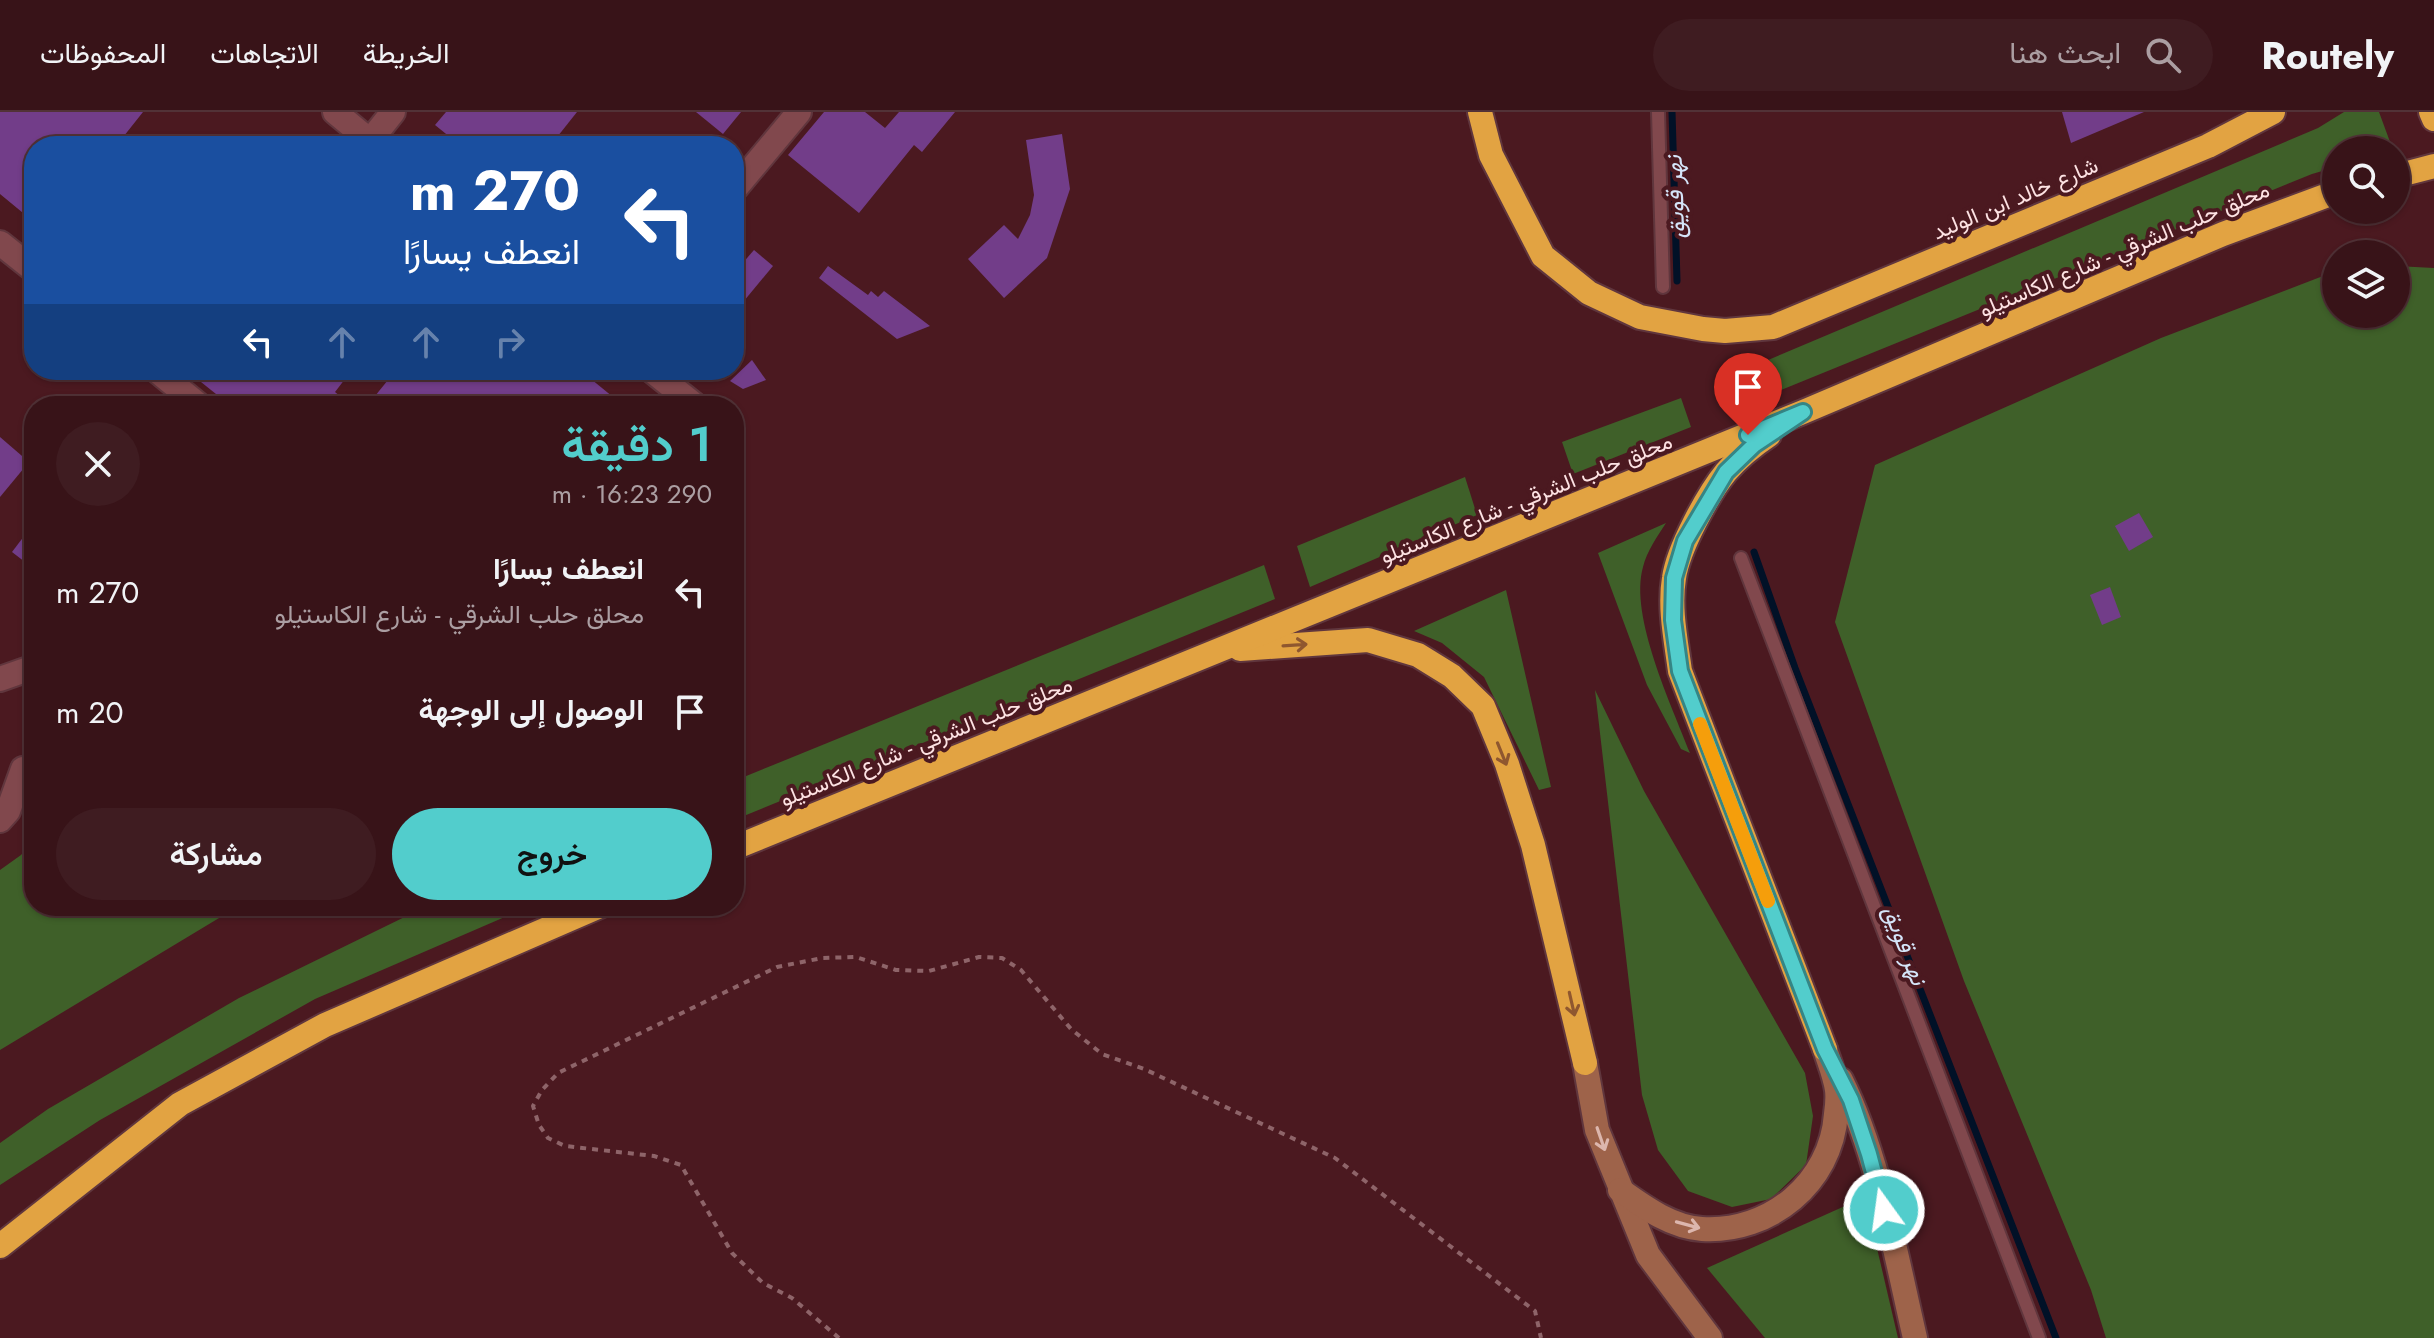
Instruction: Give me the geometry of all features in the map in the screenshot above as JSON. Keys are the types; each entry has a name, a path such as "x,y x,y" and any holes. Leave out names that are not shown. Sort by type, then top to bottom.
{"highway":[{"name":"شارع خالد ابن الوليد","path":"1480,112 1491,155 1543,256 1589,293 1640,317 1725,331 1773,327 2208,146 2273,112"},
{"path":"2431,112 2434,119"},
{"path":"2410,172 2434,166"},
{"name":"محلق حلب الشرقي - شارع الكاستيلو","path":"744,844 1803,412 2223,234 2322,197"},
{"path":"1803,412 1754,445 1726,472 1685,541 1674,578 1673,620 1680,671 1825,1049"},
{"path":"1217,651 1368,640 1418,655 1452,676 1483,706 1507,764 1533,845 1585,1063"},
{"path":"0,1246 180,1104 325,1025 577,916"}],"main road":[{"path":"1620,1190 1657,1217 1700,1229 1744,1226 1785,1208 1816,1176 1835,1136 1838,1091 1825,1049"},
{"path":"1825,1049 1851,1100 1869,1154 1915,1338"},
{"path":"1585,1063 1597,1130 1648,1255 1710,1338"}],"street":[{"path":"335,112 364,136"},
{"path":"378,136 393,112"},
{"path":"744,178 799,112"},
{"path":"0,243 24,262"},
{"path":"168,380 188,396"},
{"path":"664,380 684,396"},
{"path":"0,679 24,671"},
{"path":"0,820 8,811 23,769"}],"lane":[{"path":"1658,112 1663,287"},
{"path":"1741,558 2039,1338"}],"path":[{"path":"839,1338 792,1298 763,1283 732,1253 681,1165 654,1156 565,1146 548,1138 539,1125 533,1106 542,1090 558,1073 777,967 822,958 856,957 896,970 929,971 979,957 1002,958 1021,970 1071,1029 1102,1054 1144,1069 1335,1158 1535,1311 1541,1338"}],"green space":[{"path":"2344,112 2379,112 2388,136 2322,136 2322,171 1754,401 1749,368 2318,128"},
{"path":"2410,267 2434,268 2434,1338 2106,1338 2091,1290 1964,981 1835,622 1875,465 2161,338 2322,276 2322,328 2410,328"},
{"path":"1681,398 1691,427 1573,474 1562,442"},
{"path":"1465,477 1477,515 1310,587 1297,546"},
{"path":"1666,523 1643,567 1640,587 1642,610 1654,661 1690,753 1681,749 1647,685 1598,553"},
{"path":"1264,565 1275,599 744,816 744,777"},
{"path":"1506,590 1551,787 1539,790 1484,677 1442,643 1414,631"},
{"path":"1595,690 1644,791 1805,1073 1813,1116 1806,1165 1771,1199 1732,1207 1688,1191 1658,1150 1642,1095"},
{"path":"24,852 24,916 222,916 0,1050 0,870"},
{"path":"407,916 507,916 315,999 100,1120 0,1185 0,1143 48,1109 239,998"},
{"path":"1865,1197 1898,1338 1765,1338 1707,1268"}],"building":[{"path":"0,112 143,112 124,136 24,136 24,214 0,194"},
{"path":"446,112 577,112 558,136 449,136 435,125"},
{"path":"696,112 741,112 723,134"},
{"path":"824,112 865,112 885,128 899,112 955,112 922,152 914,145 859,213 788,155"},
{"path":"2062,112 2144,112 2071,143"},
{"path":"1062,134 1070,189 1047,258 1004,298 968,259 1004,225 1018,239 1030,215 1034,195 1026,140"},
{"path":"754,250 773,266 744,301 744,262"},
{"path":"828,266 868,295 871,291 878,297 884,291 930,326 897,339 819,278"},
{"path":"752,360 766,380 743,389 730,381 744,380 744,368"},
{"path":"198,380 344,380 335,392 340,396 218,396"},
{"path":"388,380 592,380 612,396 375,396"},
{"path":"0,437 24,458 24,468 0,497"},
{"path":"2139,513 2153,537 2129,551 2115,526"},
{"path":"24,536 24,561 12,552"},
{"path":"2110,587 2121,617 2102,625 2090,595"}],"waterway":[{"name":"نهر قويق","path":"1672,112 1677,281"},
{"name":"نهر قويق","path":"1754,552 1795,668 2056,1338"}],"slow traffic":[{"path":"1700,724 1768,901"}],"route":[{"path":"1748,435 1803,412 1754,445 1726,472 1685,541 1674,578 1673,620 1680,671 1825,1049 1851,1100 1884,1210"}]}
